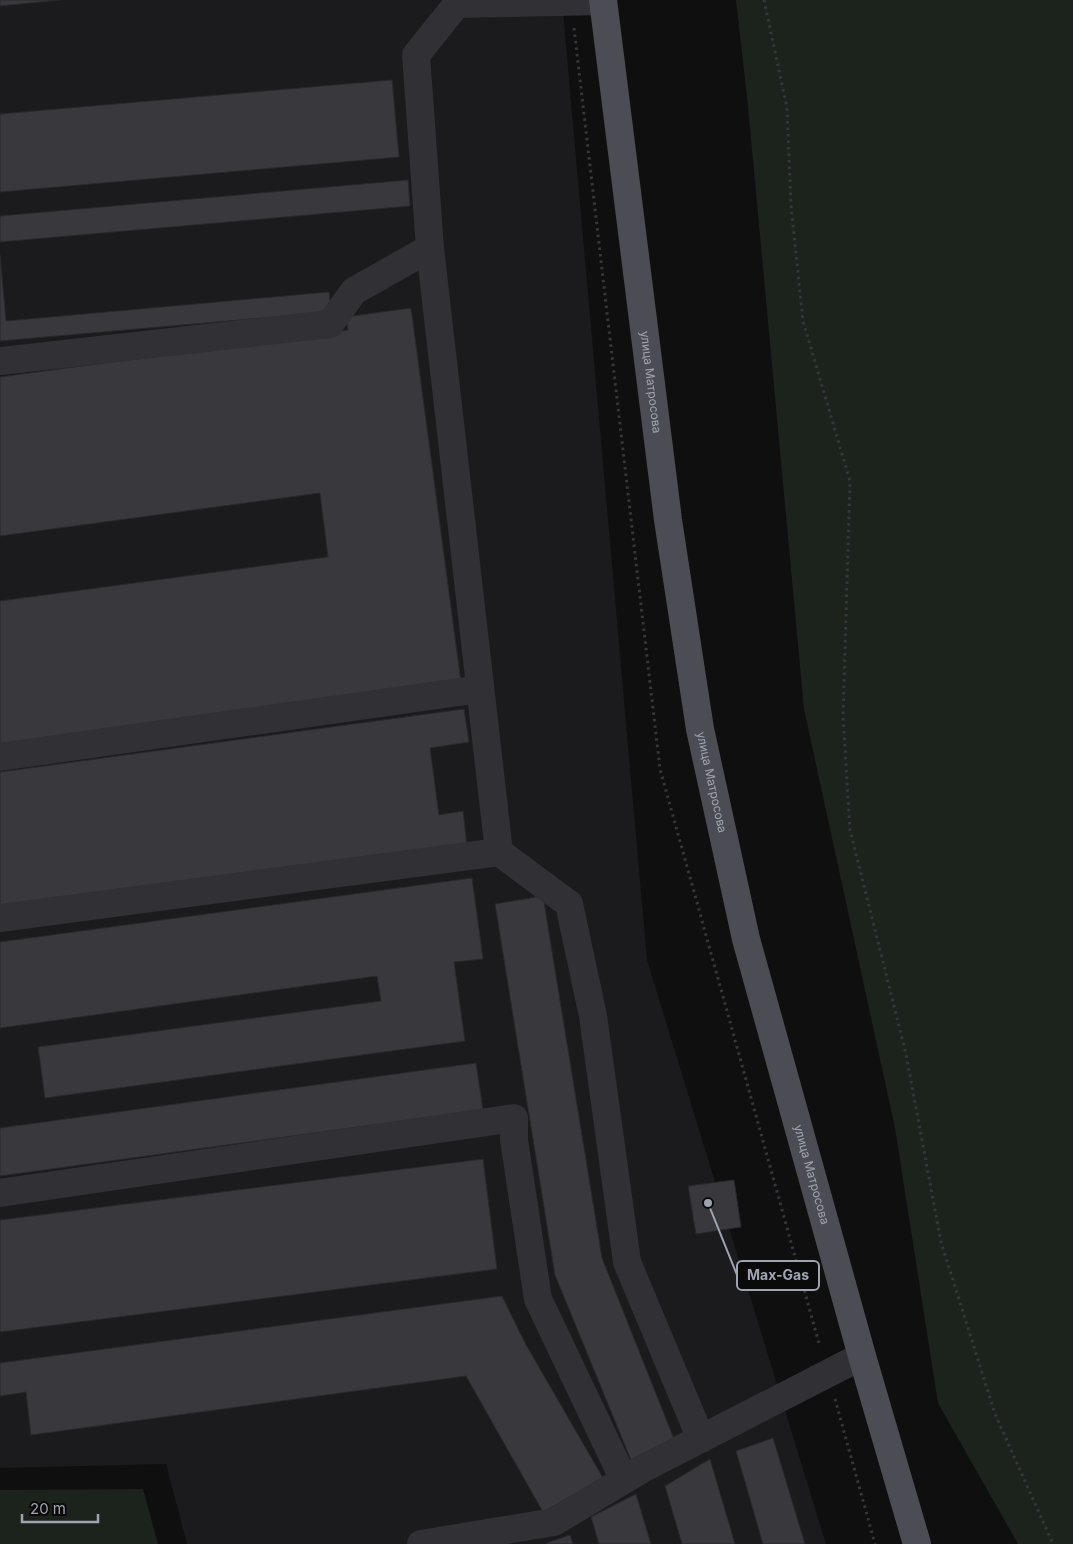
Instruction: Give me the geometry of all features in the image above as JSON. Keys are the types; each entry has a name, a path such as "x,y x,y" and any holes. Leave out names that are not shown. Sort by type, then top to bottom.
{"main road":[{"name":"улица Матросова","path":"603,0 668,520 700,729 746,939 862,1356 917,1544"}],"lane":[{"path":"499,852 430,248 416,55 457,4 603,0"},
{"path":"0,361 330,324 354,291 430,248"},
{"path":"0,757 480,690"},
{"path":"0,918 499,852 569,904 593,1016 627,1262 701,1439"},
{"path":"0,1193 514,1118 514,1140 538,1299 624,1480"},
{"path":"421,1544 554,1522 644,1468 862,1356"}],"path":[{"path":"764,0 788,108 791,206 803,321 850,481 843,717 850,830 906,1054 941,1242 995,1414 1053,1544"}],"shaded area":[{"path":"0,0 562,0 647,960 826,1544 187,1544 166,1464 0,1468"},
{"path":"736,0 1073,0 1073,1544 1018,1544 938,1403 895,1128 804,709 748,106"},
{"path":"143,1489 158,1544 0,1544 0,1490"}],"building":[{"path":"0,0 60,0 0,6"},
{"path":"392,80 399,157 0,192 0,114"},
{"path":"408,180 410,206 0,242 0,216"},
{"path":"0,255 6,321 329,292 331,312 0,341"},
{"path":"411,308 461,682 0,744 0,601 328,557 320,493 0,536 0,377 348,330 346,317"},
{"path":"464,709 469,742 430,748 439,815 463,811 467,845 0,908 0,772"},
{"path":"472,878 483,959 454,962 465,1041 45,1098 38,1047 381,1001 377,976 0,1028 0,942"},
{"path":"543,896 602,1258 674,1439 631,1460 555,1275 495,904"},
{"path":"476,1063 483,1110 0,1176 0,1128"},
{"path":"483,1159 497,1269 0,1332 0,1220"},
{"path":"734,1180 741,1227 696,1234 688,1186"},
{"path":"502,1296 525,1343 603,1478 543,1512 466,1376 31,1435 26,1392 0,1396 0,1363"},
{"path":"773,1438 805,1544 763,1544 736,1451"},
{"path":"710,1459 735,1544 682,1544 665,1486"},
{"path":"636,1494 651,1544 599,1544 591,1517"},
{"path":"570,1535 573,1544 547,1544 547,1543"}],"place":[{"name":"Max-Gas","path":"708,1203"}]}
